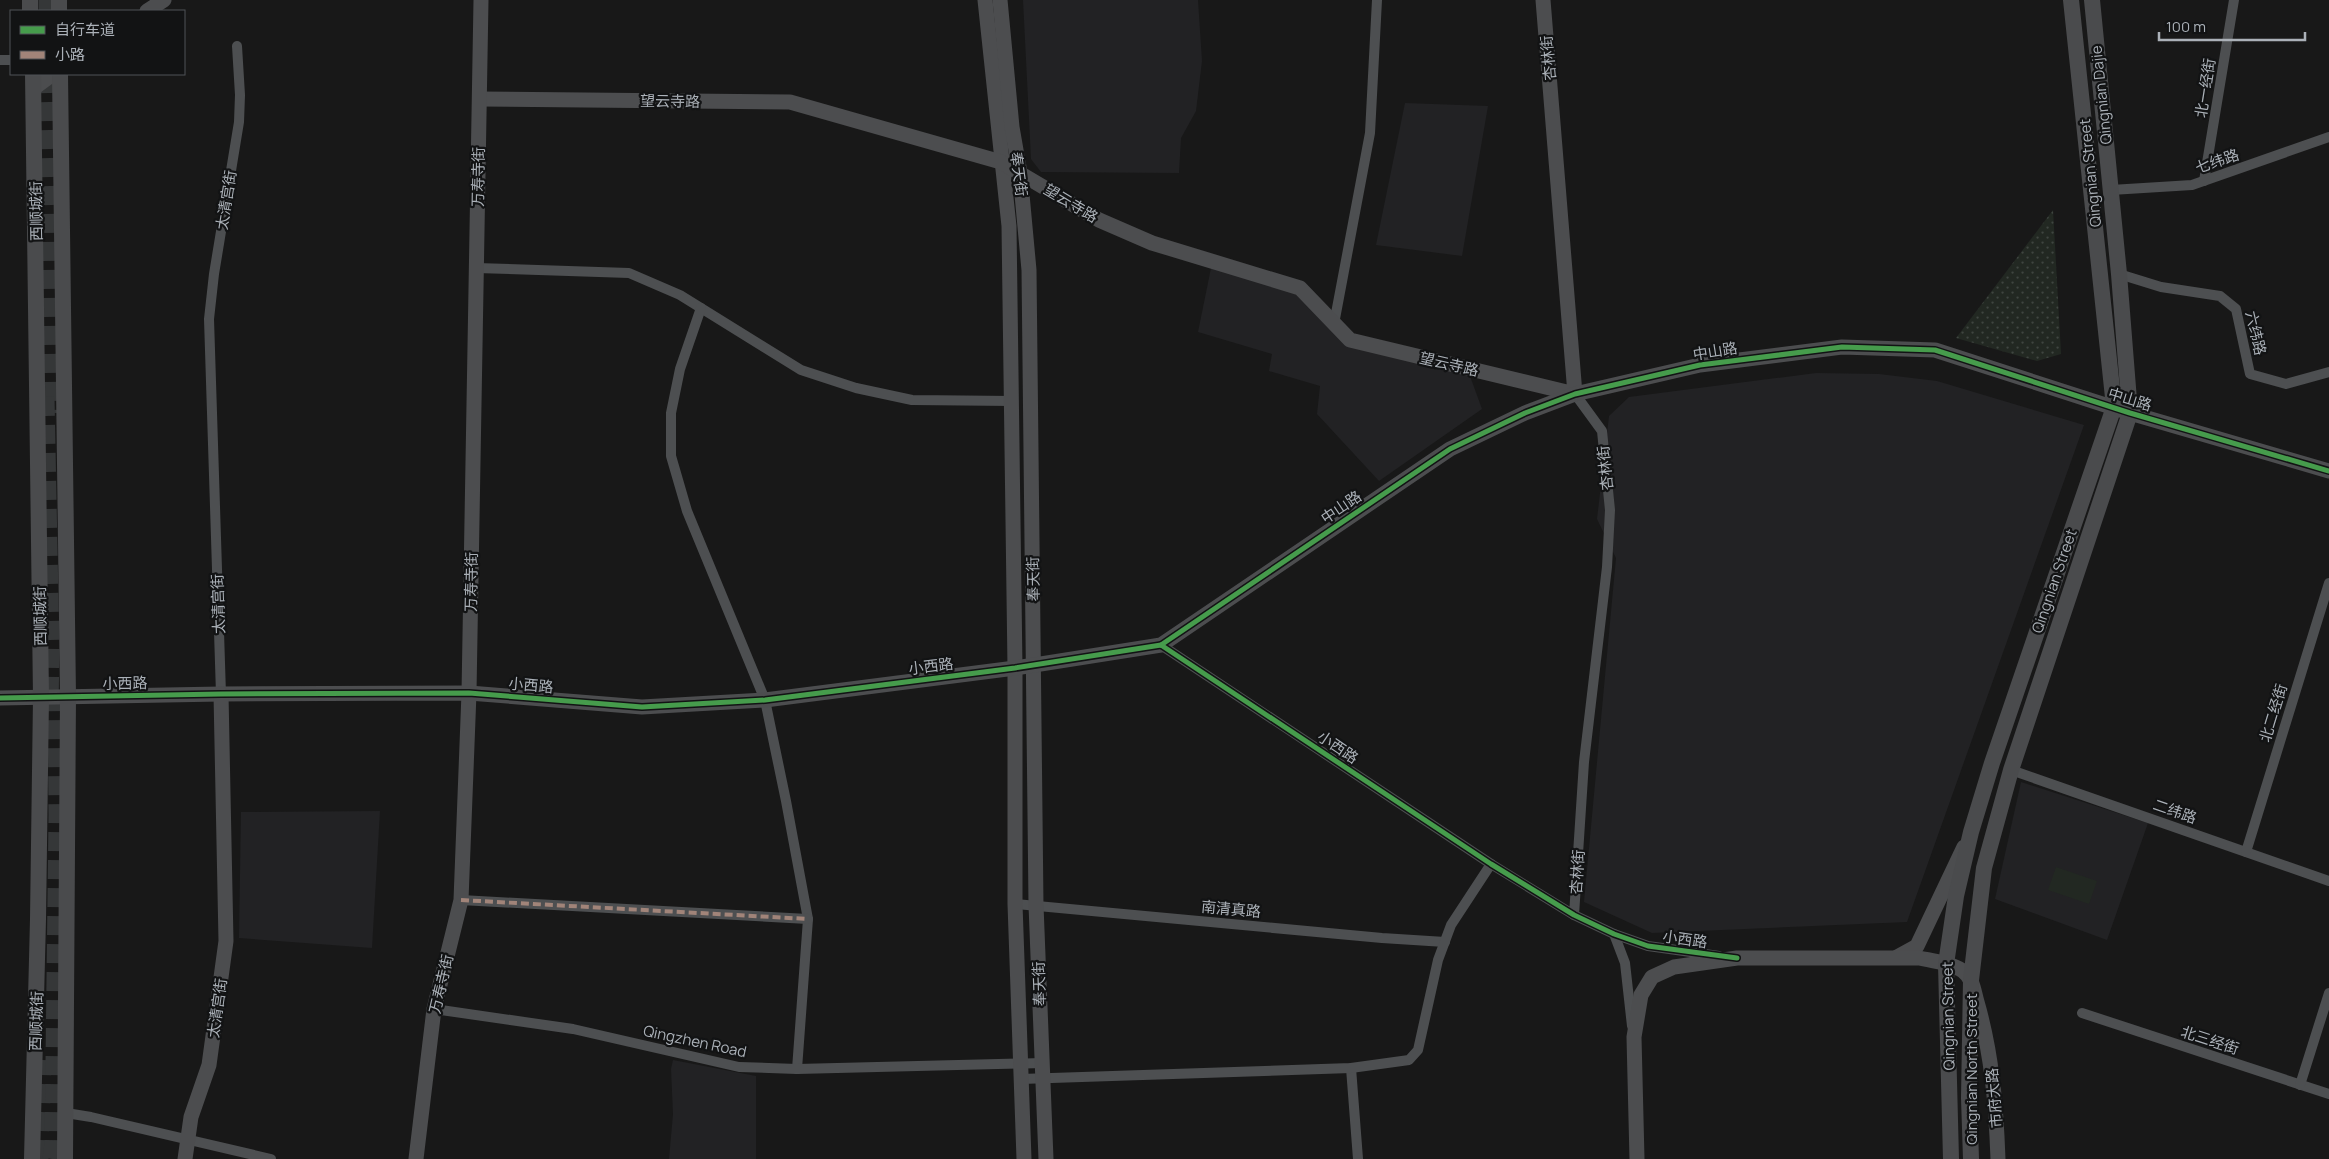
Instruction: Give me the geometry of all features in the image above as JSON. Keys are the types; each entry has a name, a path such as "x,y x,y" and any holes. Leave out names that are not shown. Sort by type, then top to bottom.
{"main road":[{"name":"Qingnian Street","path":"1951,1159 1946,964 1956,896 1971,832 1992,763 2114,407 2071,0"},
{"name":"Qingnian Dajie","path":"2092,0 2110,190"},
{"name":"西顺城街","path":"60,75 68,696 65,1159"},
{"name":"西顺城街","path":"32,1159 41,697 34,81"},
{"name":"Qingnian Street","path":"1971,980 1984,868 2011,770 2130,412 2110,190"},
{"name":"Qingnian North Street","path":"1971,980 1969,1098 1971,1159"}],"street":[{"path":"149,10 164,0"},
{"name":"万寿寺街","path":"416,1159 434,1009 461,900 469,693 481,0"},
{"name":"奉天街","path":"985,0 1009,226 1013,401 1015,904 1024,1159"},
{"name":"奉天街","path":"1000,0 1012,127 1020,173 1029,270 1036,905 1046,1159"},
{"path":"1334,324 1370,133 1376,0"},
{"name":"杏林街","path":"1543,0 1575,394 1602,431 1610,510 1607,567 1584,762 1574,915"},
{"name":"北一经街","path":"2204,181 2234,0"},
{"name":"太清宫街","path":"185,1159 191,1117 210,1064 226,941 210,319 214,274 239,122 240,95 237,46"},
{"path":"34,81 50,75"},
{"name":"望云寺路","path":"480,99 790,102 1001,162 1099,220 1152,243 1300,288 1350,340 1575,394"},
{"name":"七纬路","path":"2110,190 2192,185 2329,137"},
{"path":"476,268 629,273 680,296 801,370 856,388 912,400 1013,401"},
{"name":"六纬路","path":"2119,274 2161,286 2220,296 2236,309 2250,374 2286,384 2329,372"},
{"path":"701,308 680,369 670,413 670,456 686,511 765,700 808,919 797,1069"},
{"name":"中山路","path":"1161,645 1450,449 1525,413 1575,394 1700,365 1842,347 1935,350 2130,412 2329,471"},
{"name":"北二经街","path":"2246,852 2329,583"},
{"name":"小西路","path":"0,698 221,694 469,693 642,707 765,700 1015,668 1161,645 1491,864 1574,915 1614,934 1648,946 1737,958"},
{"name":"二纬路","path":"2011,770 2329,880"},
{"path":"1894,958 1917,946 1971,832"},
{"path":"1021,1072 1043,1079 1351,1068 1409,1060 1418,1050 1438,960 1451,925 1491,864"},
{"path":"461,900 808,919"},
{"name":"南清真路","path":"1015,904 1382,938 1445,942"},
{"path":"1614,934 1625,963 1634,1037 1637,1159"},
{"path":"1634,1037 1641,995 1652,977 1674,967 1737,958 1919,958 1946,964 1963,971 1971,980"},
{"name":"市府大路","path":"1971,980 1987,1036 1998,1159"},
{"path":"2300,1085 2329,993"},
{"name":"Qingzhen Road","path":"434,1009 573,1029 739,1067 1021,1072 1042,1063"},
{"name":"北三经街","path":"2082,1013 2329,1094"},
{"path":"1351,1068 1358,1159"},
{"path":"66,1113 91,1117 270,1159"}],"shaded area":[{"path":"1023,0 1198,0 1202,61 1196,111 1181,138 1179,173 1041,172 1031,159"},
{"path":"1405,103 1488,106 1462,256 1376,245"},
{"path":"2053,210 2061,354 2037,361 1956,338"},
{"path":"1211,268 1298,292 1341,340 1470,376 1482,409 1379,481 1317,414 1320,386 1269,371 1272,354 1198,332"},
{"path":"1816,373 1879,374 1937,381 2084,425 1907,922 1652,933 1584,902 1616,558 1597,519 1609,416 1629,397"},
{"path":"2021,782 2148,823 2107,940 1995,899"},
{"path":"380,811 372,948 239,938 241,812"},
{"path":"2056,867 2097,881 2089,904 2048,890"},
{"path":"673,1060 756,1076 756,1159 669,1159 673,1114 671,1069"}],"tunnel":[{"path":"48,0 48,10"},
{"path":"49,75 54,413"},
{"path":"45,397 50,648 49,710"},
{"path":"52,1159 54,1143 58,815 57,695"},
{"path":"39,1159 42,1060"}],"marked path":[{"path":"461,900 808,919"}],"cycle path":[{"path":"1161,645 1450,449 1525,413 1575,394 1700,365 1842,347 1935,350 2130,413 2329,471"},
{"path":"0,698 221,694 469,693 642,707 765,700 1015,668 1161,645 1491,864 1574,915 1614,934 1648,946 1737,958"}]}
